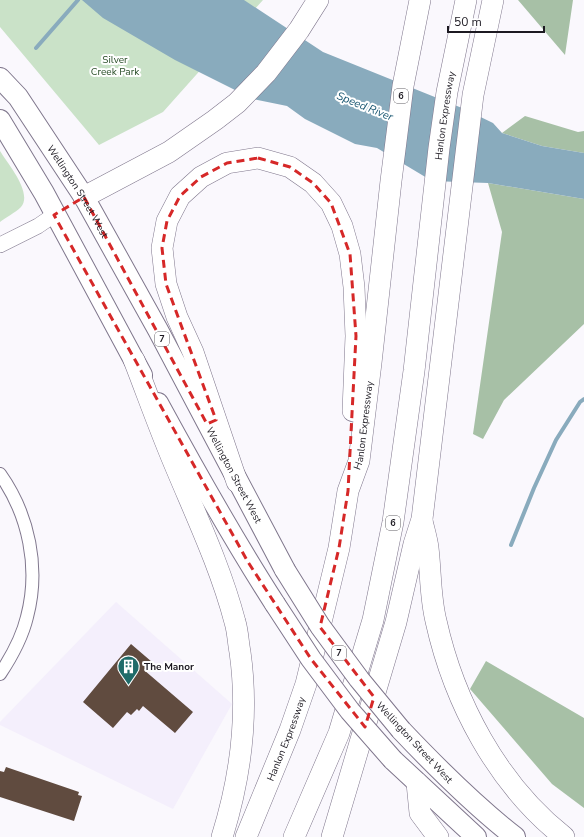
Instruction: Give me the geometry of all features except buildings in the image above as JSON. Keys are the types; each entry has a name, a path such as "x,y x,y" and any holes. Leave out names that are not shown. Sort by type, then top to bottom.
{"highway":[{"path":"84,197 169,152 237,103 266,73 299,30 318,0"},
{"name":"Hanlon Expressway","path":"294,837 339,733 373,620 393,522 414,371 433,196 447,92 466,0"},
{"path":"332,837 396,622 414,544 422,519 473,95 493,0"},
{"name":"Hanlon Expressway","path":"246,837 290,730 306,684 339,548 348,491 359,461 403,86 418,6"},
{"path":"237,482 193,352 177,317 166,284 162,248 167,221 180,196 201,177 227,162 258,158 290,167 313,183 331,203 342,226 350,254 354,287 356,336 348,491"},
{"path":"134,360 176,469 219,569 236,623 245,707 238,777 230,812 222,837"},
{"path":"422,519 428,548 430,584 435,620 444,654 456,688 471,721 489,752 510,782 534,809 564,837"},
{"path":"417,782 420,813 438,837"}],"main road":[{"name":"Wellington Street West","path":"0,78 18,97 84,197 158,330 237,482 285,570 320,626 359,680 401,730 444,775 515,837"},
{"path":"0,120 36,180 204,488 248,562 311,659 350,711 393,760 476,837"},
{"path":"54,214 84,197"}],"street":[{"path":"0,245 38,226 54,214"},
{"path":"0,474 13,496 25,525 31,550 32,574 30,607 24,628 12,655 0,674"}],"highlighted area":[{"path":"258,158 290,167 313,183 331,203 350,254 356,336 348,491 339,548 320,627 374,697 365,727 311,659 248,562 54,215 84,197 207,424 216,420 166,284 162,248 167,221 180,196 201,177 227,163"}],"shaded area":[{"path":"116,602 232,704 173,809 0,725 0,722"}],"green space":[{"name":"Silver Creek Park","path":"0,0 263,0 163,112 99,145 0,27"},
{"path":"518,0 573,0 565,55"},
{"path":"525,116 578,132 584,131 584,153 542,146 502,133"},
{"path":"0,151 22,187 24,201 21,207 0,222"},
{"path":"488,183 584,199 584,324 504,400 483,439 473,434 502,232"},
{"path":"486,661 584,718 584,808 552,784 470,689"}],"water":[{"name":"Speed River","path":"82,0 244,0 323,52 462,108 493,123 502,133 542,146 584,153 584,199 488,183 432,181 377,148 355,144 305,119 287,106 253,99 175,60 103,18"}],"waterway":[{"path":"36,48 78,0"},
{"path":"511,545 534,488 556,440 580,402 584,399"}],"place":[{"name":"The Manor","path":"129,686"}]}
